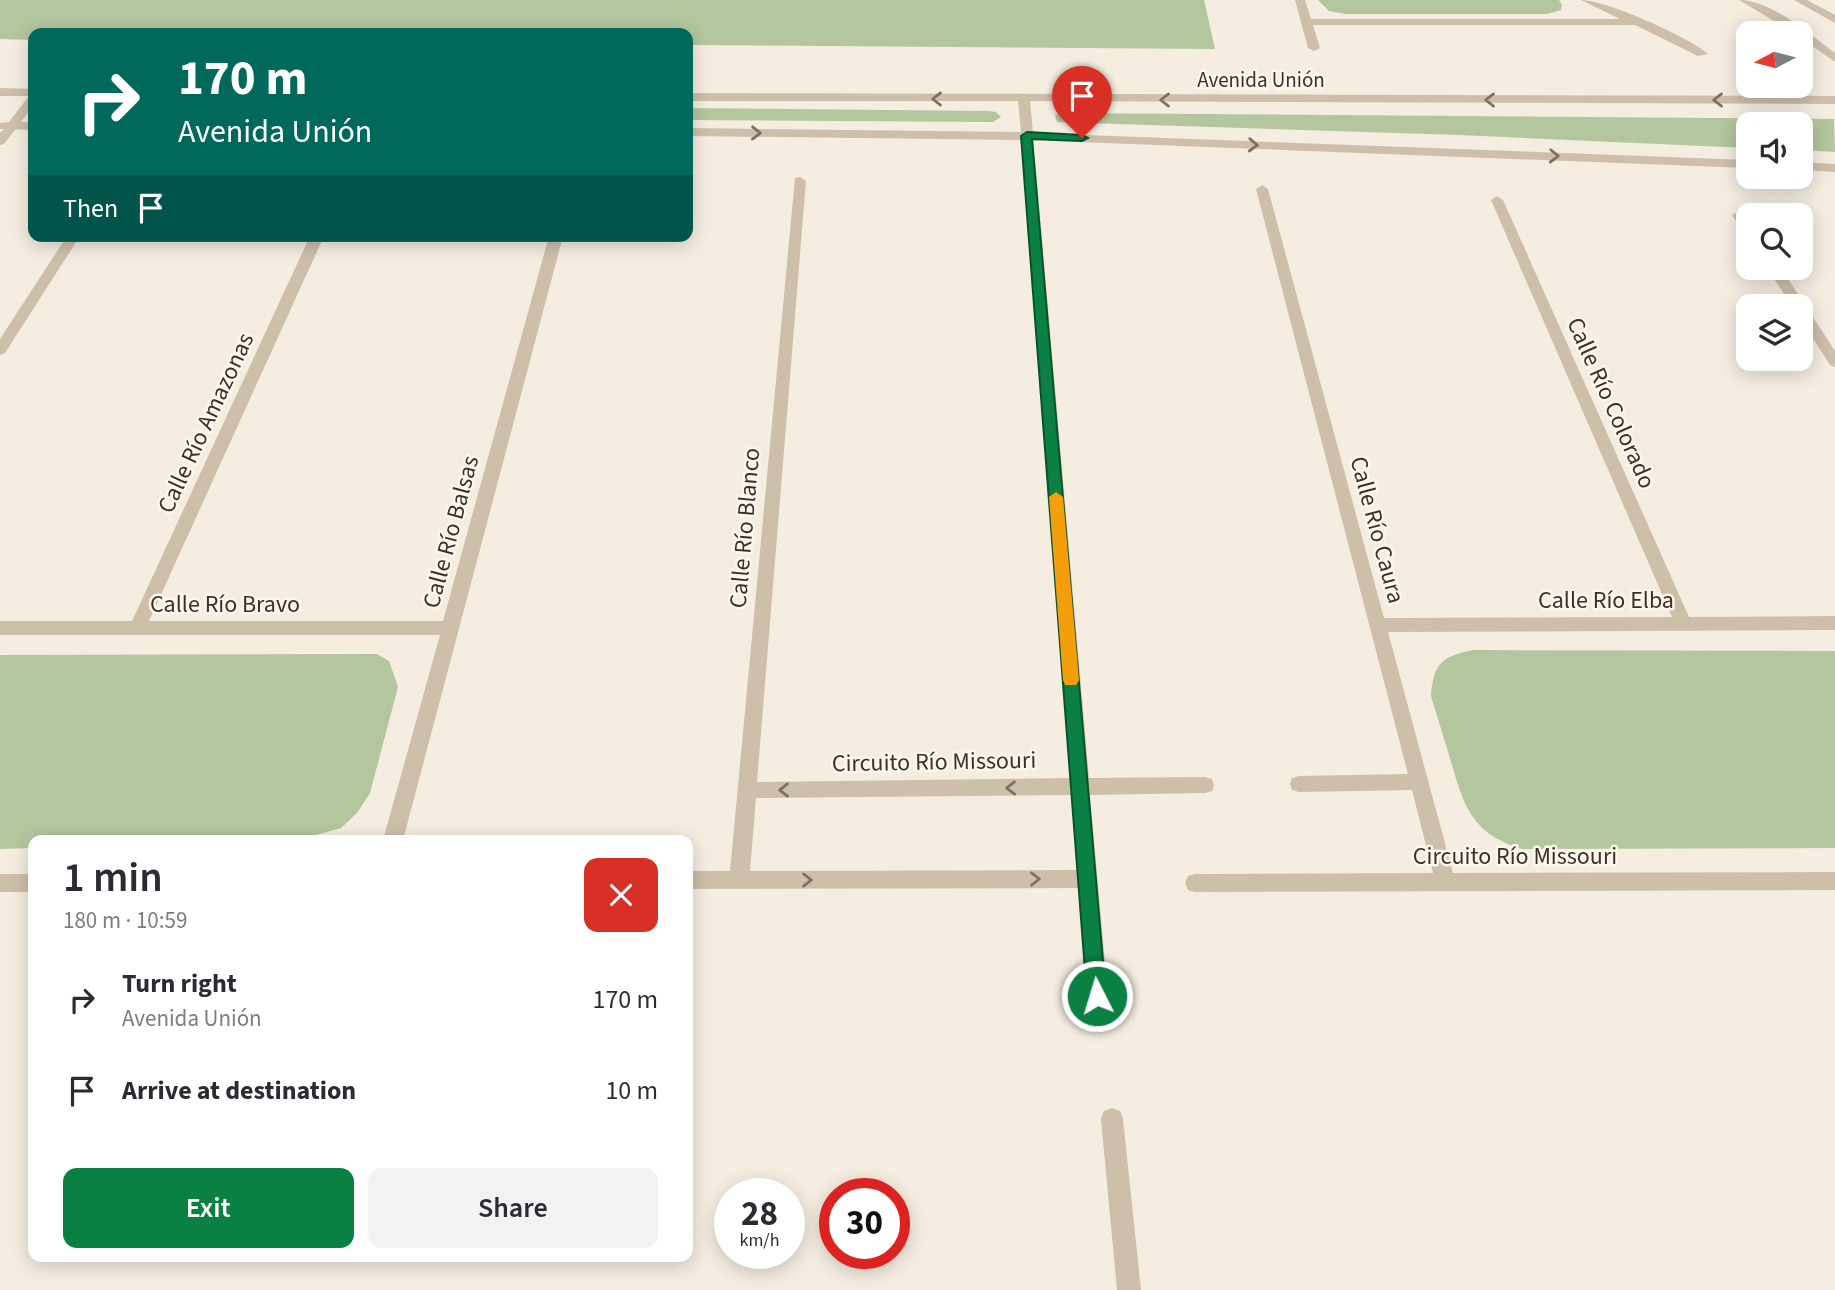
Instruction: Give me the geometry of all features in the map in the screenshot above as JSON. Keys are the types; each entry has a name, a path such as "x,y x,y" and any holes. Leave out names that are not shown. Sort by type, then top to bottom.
{"street":[{"path":"1300,0 1314,48"},
{"path":"1586,0 1639,22 1702,54"},
{"path":"1744,0 1804,35 1835,59"},
{"path":"1758,7 1774,0"},
{"path":"1799,0 1835,20"},
{"path":"1307,22 1639,22"},
{"path":"0,92 28,92"},
{"name":"Avenida Unión","path":"693,97 1835,100"},
{"path":"1024,99 1097,996"},
{"path":"0,141 6,126 28,103"},
{"path":"6,126 28,126"},
{"path":"693,132 1027,136 1736,164"},
{"path":"1813,166 1835,167"},
{"name":"Calle Río Blanco","path":"739,880 800,181"},
{"name":"Calle Río Caura","path":"1262,189 1446,883"},
{"name":"Calle Río Colorado","path":"1496,200 1684,624"},
{"path":"0,350 70,242"},
{"name":"Calle Río Amazonas","path":"137,628 314,242"},
{"name":"Calle Río Balsas","path":"394,835 553,242"},
{"path":"1813,328 1835,362"},
{"name":"Calle Río Elba","path":"1377,625 1835,623"},
{"name":"Calle Río Bravo","path":"0,628 450,628"},
{"path":"1299,784 1419,782"},
{"name":"Circuito Río Missouri","path":"747,790 1205,785"},
{"path":"693,880 1087,879"},
{"name":"Circuito Río Missouri","path":"1195,883 1835,881"},
{"path":"0,883 28,883"},
{"path":"1112,1118 1129,1290"}],"green space":[{"path":"0,0 1204,0 1215,49 693,45 693,28 28,28 28,40 0,39"},
{"path":"1318,0 1559,0 1562,5 1561,10 1547,14 1346,14 1329,11"},
{"path":"693,108 989,111 996,112 1001,117 993,122 693,120"},
{"path":"1055,115 1736,118 1736,147 1057,122"},
{"path":"1813,119 1834,119 1835,152 1813,151"},
{"path":"1473,650 1835,651 1835,848 1522,849 1493,836 1482,828 1467,807 1431,696 1434,676 1441,663 1454,655"},
{"path":"377,654 389,661 398,687 370,793 357,813 341,828 316,835 28,835 28,848 0,849 0,655"}],"slow traffic":[{"path":"1056,497 1071,680"}],"route":[{"path":"1082,138 1027,136 1097,996"}]}
